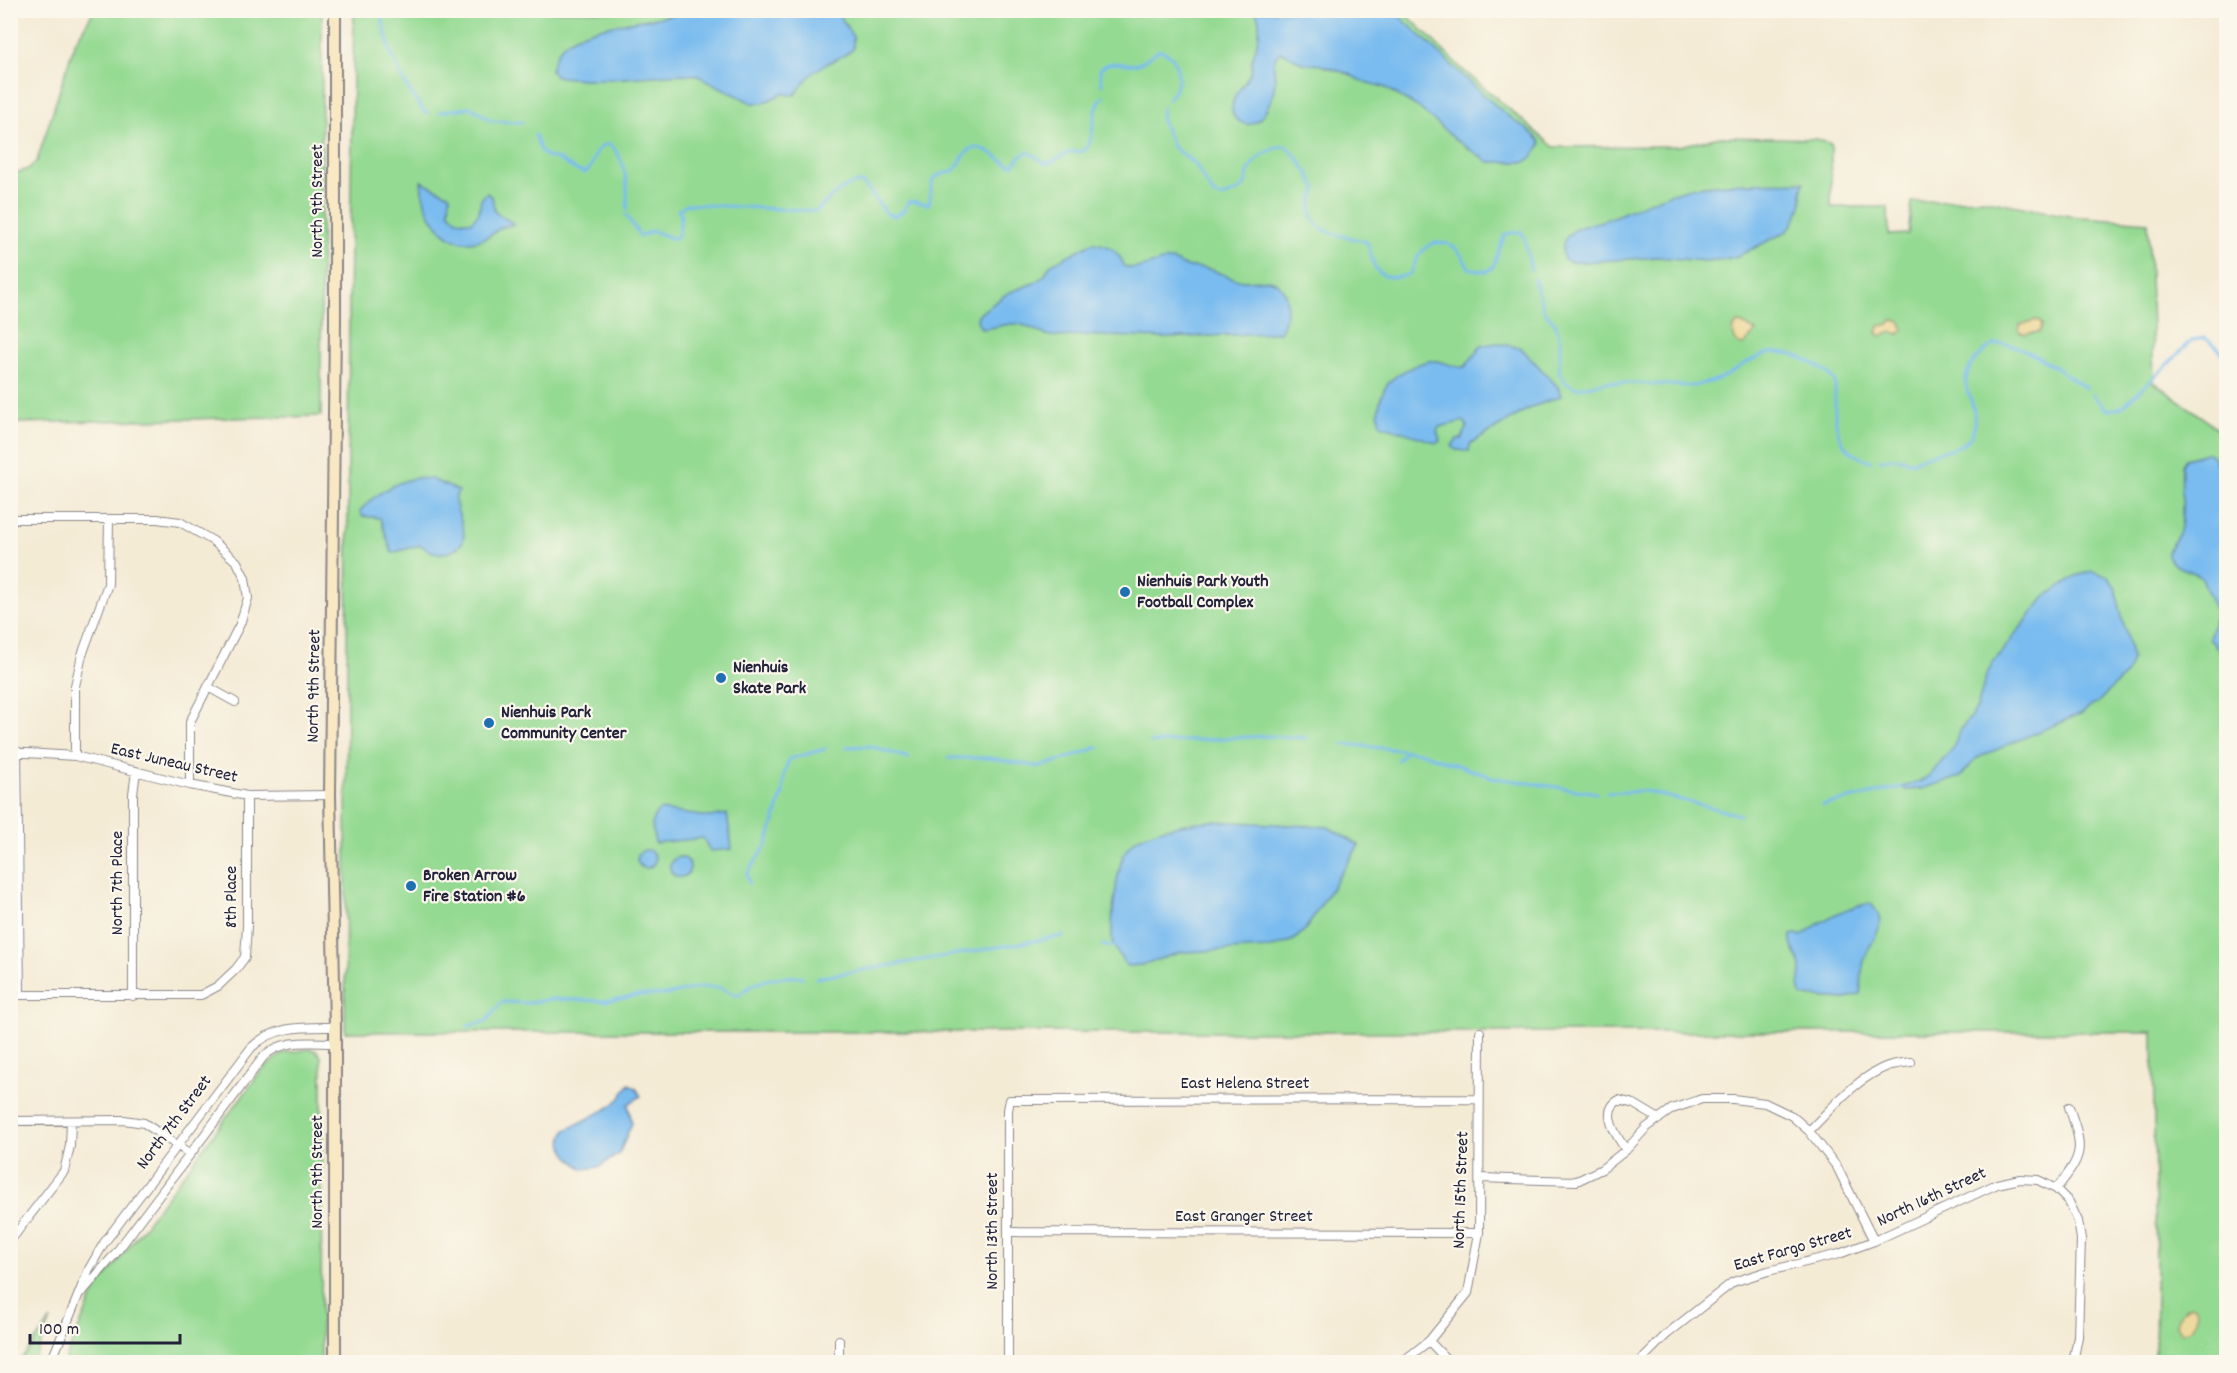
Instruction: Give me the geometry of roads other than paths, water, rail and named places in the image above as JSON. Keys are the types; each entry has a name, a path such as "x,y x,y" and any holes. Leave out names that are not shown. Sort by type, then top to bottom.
{"main road":[{"name":"North 9th Street","path":"334,1362 335,1027 330,795 335,333 335,10"}],"street":[{"path":"10,519 157,519 180,522 213,541 237,562 245,578 248,598 240,624 190,722 190,785"},
{"path":"75,756 75,686 82,655 108,584 109,520"},
{"path":"208,687 235,702"},
{"name":"East Juneau Street","path":"14,752 75,756 190,785 247,796 330,795"},
{"path":"14,752 20,995 133,996"},
{"name":"North 7th Place","path":"133,996 133,795 136,771"},
{"name":"8th Place","path":"133,996 201,995 218,986 237,969 245,957 247,796"},
{"name":"North 7th Street","path":"51,1362 89,1269 104,1243 257,1042 282,1029 335,1027"},
{"name":"North 15th Street","path":"1402,1362 1429,1341 1468,1293 1479,1233 1480,1032"},
{"name":"North 7th Street","path":"80,1294 116,1254 258,1063 270,1051 291,1043 335,1043"},
{"path":"1480,1178 1577,1181 1602,1169 1626,1150 1646,1128 1672,1109 1702,1099 1733,1099 1765,1103 1792,1116 1809,1131 1864,1080 1888,1066 1911,1062"},
{"name":"East Helena Street","path":"1010,1100 1479,1099"},
{"name":"North 13th Street","path":"1008,1362 1008,1110 1010,1100"},
{"path":"1626,1150 1610,1119 1609,1112 1613,1103 1619,1100 1634,1104 1659,1119"},
{"path":"2069,1107 2080,1137 2080,1148 2071,1171 2056,1189 2069,1202 2078,1221 2080,1239 2078,1337 2073,1362"},
{"path":"10,1121 124,1120 144,1123 190,1155"},
{"path":"10,1241 64,1171 70,1146 71,1121"},
{"name":"North 16th Street","path":"1809,1131 1837,1167 1874,1241 1997,1184 2020,1179 2037,1180 2056,1189"},
{"name":"East Granger Street","path":"1008,1232 1479,1233"},
{"name":"East Fargo Street","path":"1641,1362 1667,1334 1733,1282 1839,1254 1874,1241"},
{"path":"839,1362 840,1340"},
{"path":"1429,1341 1449,1362"}],"water":[{"path":"700,10 837,11 853,37 853,49 815,71 795,95 782,94 763,103 752,103 696,75 585,79 560,77 554,75 551,70 558,50 575,37 608,26"},
{"path":"1255,11 1393,11 1492,102 1536,137 1541,144 1526,162 1489,162 1456,140 1418,107 1384,87 1361,81 1349,74 1321,65 1302,63 1280,52 1274,63 1275,82 1265,112 1251,124 1240,122 1234,117 1232,109 1236,94 1252,70 1252,59 1258,41 1259,28"},
{"path":"421,181 450,195 449,212 457,220 471,222 479,213 481,199 487,193 492,197 495,212 514,224 501,227 489,236 476,241 464,242 453,239 444,233 430,215 425,204"},
{"path":"1804,182 1800,210 1786,232 1738,256 1705,261 1658,257 1584,262 1570,262 1564,259 1563,243 1573,231 1686,189 1724,184"},
{"path":"1092,243 1112,249 1124,266 1129,268 1171,260 1185,266 1208,269 1243,281 1275,282 1284,292 1286,299 1283,326 1280,332 1271,333 1166,338 1080,335 1054,337 1023,325 1014,324 981,329 977,320 978,315 1008,293 1034,283 1044,276 1050,265"},
{"path":"1496,343 1521,348 1558,387 1561,396 1530,408 1470,444 1469,451 1456,450 1452,446 1457,439 1462,439 1467,426 1464,421 1439,427 1437,432 1441,441 1437,443 1381,425 1380,403 1387,385 1393,378 1428,361 1465,367 1481,346"},
{"path":"2206,453 2211,454 2226,477 2226,656 2209,639 2216,613 2202,578 2176,566 2168,556 2169,549 2180,531 2182,465 2186,459"},
{"path":"415,478 431,479 459,491 456,504 464,538 460,545 452,551 435,553 420,545 392,553 380,518 362,516 360,511 378,494"},
{"path":"2092,571 2109,577 2115,587 2132,659 2127,673 2099,701 2082,713 1977,758 1960,777 1921,789 1906,790 1902,787 1919,782 1930,775 1954,747 1959,732 1977,708 1986,676 1994,661 2045,597 2076,576"},
{"path":"660,810 709,817 727,814 732,849 710,851 703,838 655,843 653,821"},
{"path":"1213,821 1328,827 1359,845 1305,930 1294,940 1271,948 1182,952 1141,965 1127,966 1112,938 1117,881 1126,850 1135,840 1154,832 1185,824"},
{"path":"646,850 652,853 655,859 652,865 646,868 640,865 637,859 640,853"},
{"path":"680,857 687,860 690,867 687,874 680,877 673,874 670,867 673,860"},
{"path":"1871,904 1877,912 1879,926 1864,961 1860,994 1846,999 1802,996 1799,985 1801,967 1791,944 1791,935 1801,936 1835,915 1853,907"},
{"path":"629,1084 636,1088 641,1096 628,1104 632,1123 619,1154 599,1167 583,1169 569,1157 563,1148 563,1136 566,1130 610,1107 621,1097"}],"waterway":[{"path":"380,10 390,50 404,82 424,112 428,113"},
{"path":"1102,85 1100,70 1104,66 1113,63 1137,64 1161,50 1172,56 1178,74 1177,84 1168,99"},
{"path":"626,215 640,236 652,231 675,239 679,234 681,213 678,210 687,204 817,211 844,188 863,183 887,214 895,216 903,211 908,202 929,204 931,187 935,178 953,171 971,149 981,148 1013,165 1028,152 1047,164 1070,152 1084,151 1091,139 1096,110 1104,96"},
{"path":"440,112 471,107 492,121 522,122"},
{"path":"1162,108 1161,118 1173,147 1195,164 1213,194 1221,197 1243,187 1252,165 1260,157 1285,146 1303,166 1316,188 1312,202 1315,222 1329,232 1367,242 1372,261 1382,274 1397,277 1411,273 1421,252 1439,243 1455,248 1469,268 1486,272 1493,267 1505,234 1521,232 1524,236 1531,270"},
{"path":"535,135 541,152 585,173 592,165 599,149 610,144 623,166 627,184 627,210"},
{"path":"1534,279 1544,311 1556,324 1560,342 1559,372 1566,383 1577,388 1607,382 1693,386 1723,377 1761,356 1778,352 1788,353 1810,362 1833,379 1836,419 1842,440 1848,449 1871,461"},
{"path":"2092,394 2107,410 2120,408 2192,340 2205,338 2209,340 2220,351 2226,362"},
{"path":"1880,460 1897,458 1914,462 1927,455 1956,447 1969,439 1973,432 1974,417 1966,386 1967,374 1978,357 1996,344 2006,344 2030,353 2086,388"},
{"path":"1151,743 1266,736 1306,738"},
{"path":"1344,744 1419,752 1495,778 1597,793"},
{"path":"846,747 869,746 909,758"},
{"path":"948,758 989,758 1040,767 1098,747"},
{"path":"749,883 747,874 767,844 783,792 784,775 789,759 825,749"},
{"path":"1398,760 1405,753"},
{"path":"1823,805 1902,787"},
{"path":"1607,793 1646,791 1740,815"},
{"path":"816,978 1063,936"},
{"path":"1102,945 1115,946"},
{"path":"468,1026 485,1022 502,1002 528,1003 552,999 606,1001 641,995 666,995 703,987 721,988 737,996 753,985 768,979 803,977"}],"place":[{"name":"Nienhuis Park Youth Football Complex","path":"1125,592"},
{"name":"Nienhuis Skate Park","path":"721,678"},
{"name":"Nienhuis Park Community Center","path":"489,723"},
{"name":"Broken Arrow Fire Station #6","path":"411,886"}]}
